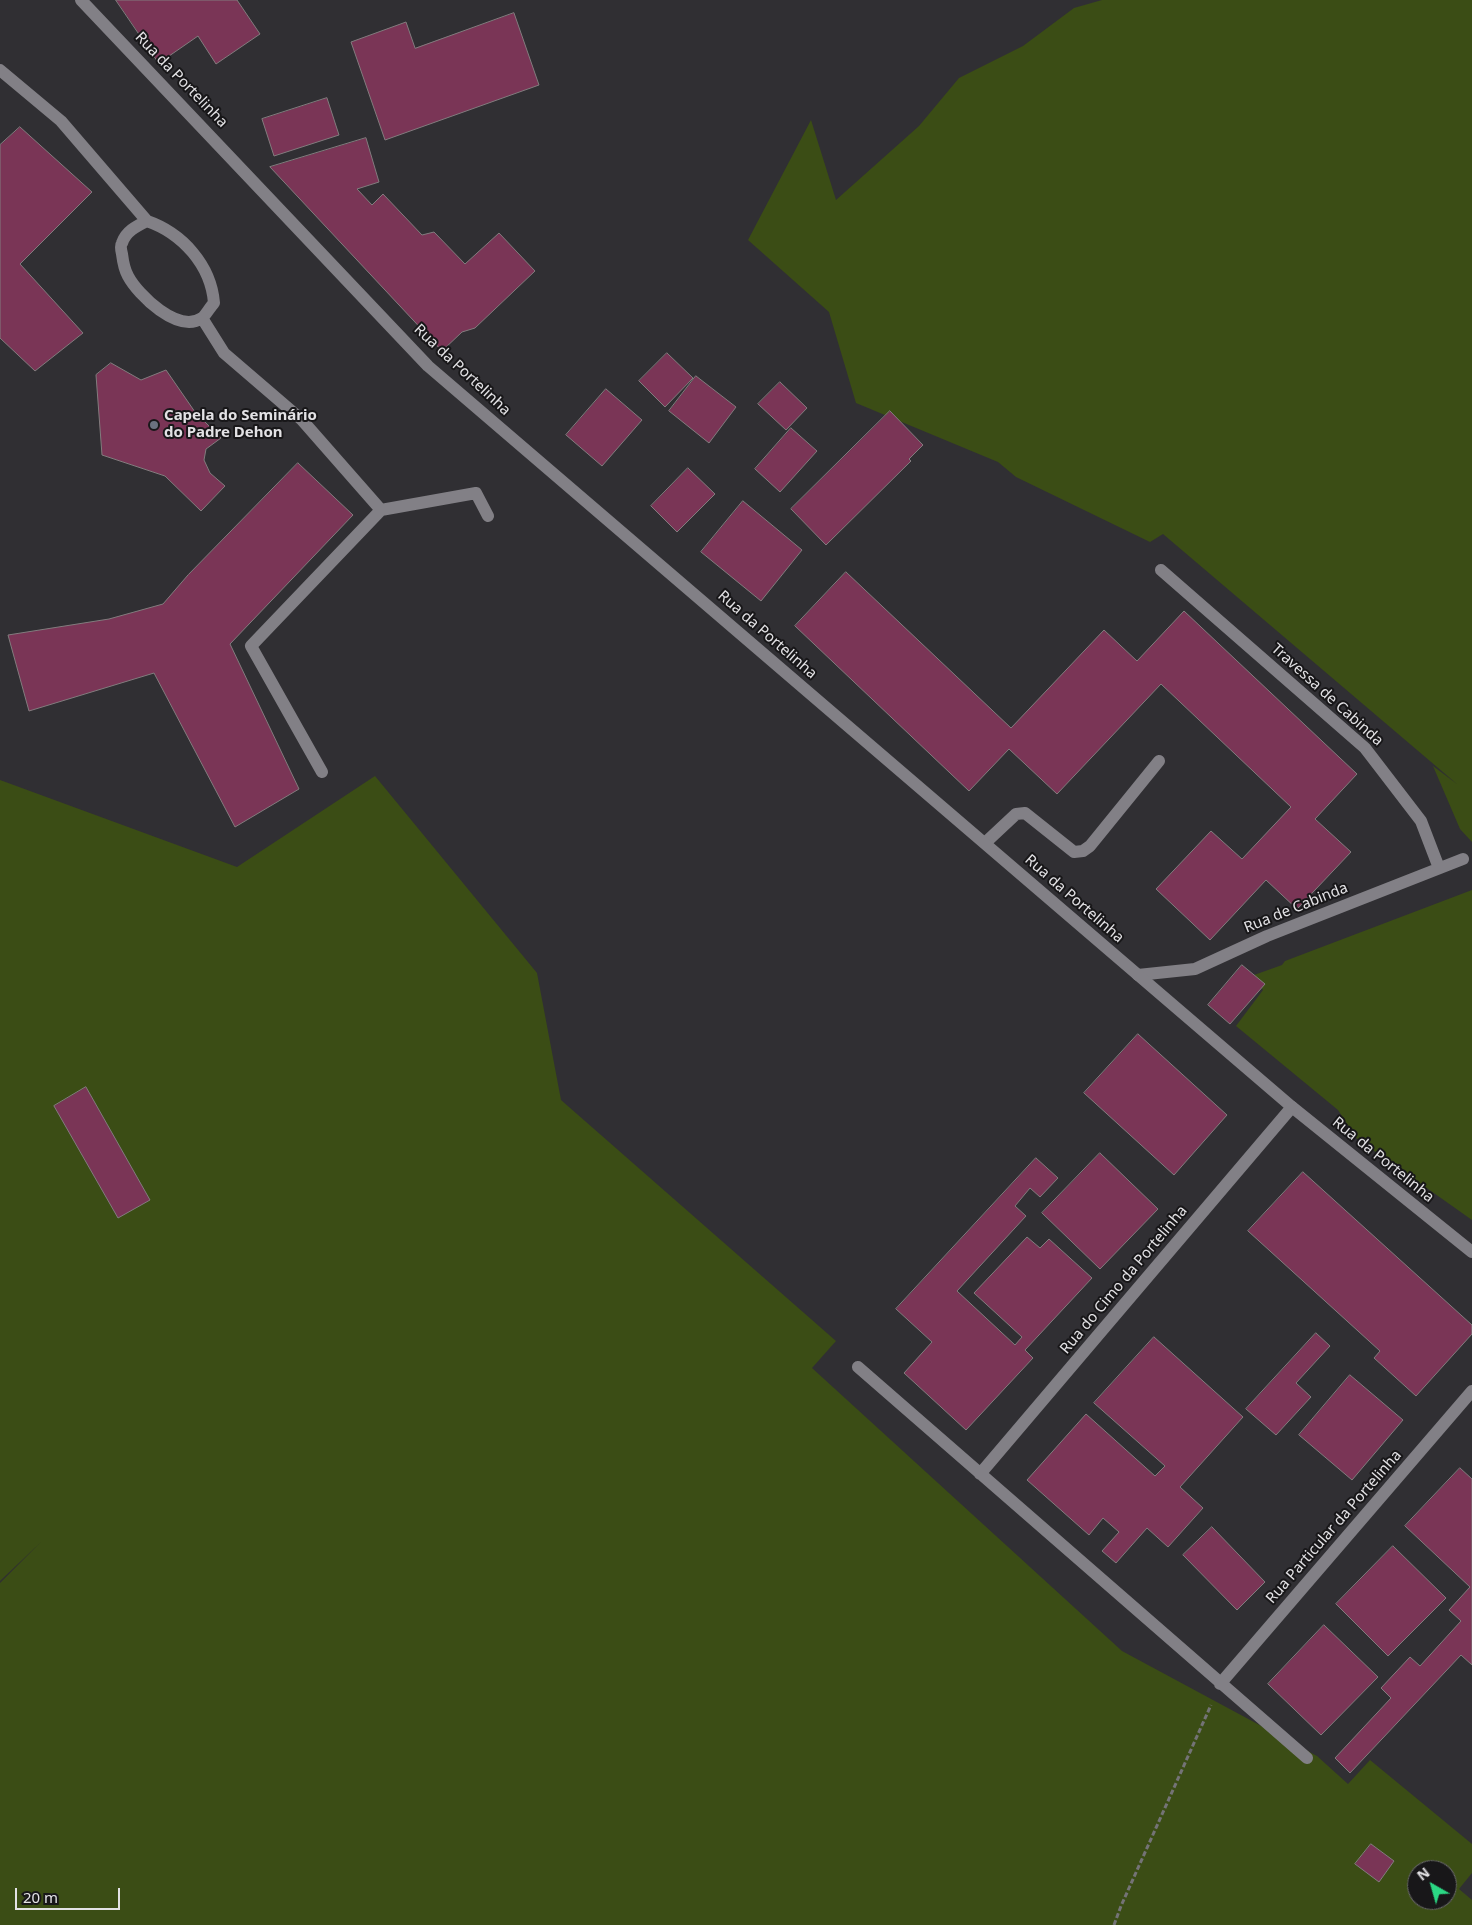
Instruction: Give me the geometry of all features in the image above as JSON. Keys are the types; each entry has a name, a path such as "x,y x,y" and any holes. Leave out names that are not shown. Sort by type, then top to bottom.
{"street":[{"name":"Rua da Portelinha","path":"81,0 428,366 1292,1107 1472,1252"},
{"path":"0,70 61,121 147,221 158,225 180,239 196,257 205,270 213,290 214,303 202,318 179,321 158,310 140,292 129,277 123,265 120,245 126,235 136,226 147,221"},
{"path":"0,84 17,85"},
{"path":"202,318 224,353 302,420 381,510"},
{"path":"322,772 251,646 381,510 476,493 488,516"},
{"name":"Travessa de Cabinda","path":"1161,570 1365,748 1421,821 1439,868"},
{"path":"985,843 1016,814 1026,813 1074,852 1083,851 1090,846 1159,761"},
{"name":"Rua de Cabinda","path":"1138,975 1195,969 1267,936 1463,859"},
{"name":"Rua do Cimo da Portelinha","path":"980,1474 1292,1107"},
{"path":"858,1367 1307,1758"},
{"name":"Rua Particular da Portelinha","path":"1220,1684 1472,1391"}],"path":[{"path":"1114,1925 1220,1684"}],"green space":[{"path":"1102,0 1472,0 1472,842 1460,829 1433,766 1457,784 1163,534 1150,542 1016,477 998,462 856,403 829,312 748,240 811,120 836,200 919,126 959,78 1023,46 1074,8"},
{"path":"375,776 537,973 561,1100 836,1341 812,1368 1122,1651 1317,1756 1348,1784 1370,1760 1472,1844 1472,1873 1459,1889 1472,1900 1472,1925 0,1925 0,1583 41,1542 0,1581 0,780 237,867"},
{"path":"1472,890 1472,1220 1356,1138 1338,1110 1236,1026 1263,990 1254,975 1282,965 1285,961"}],"building":[{"path":"116,0 237,0 260,34 216,64 198,36 159,63"},
{"path":"514,13 539,85 385,140 351,42 406,22 415,48"},
{"path":"327,98 339,135 274,156 262,119"},
{"path":"20,127 92,192 20,264 83,333 35,371 0,338 0,145"},
{"path":"366,138 379,182 357,189 372,205 383,194 422,235 434,232 465,264 499,233 535,271 475,328 462,332 442,351 270,167"},
{"path":"667,353 693,378 665,407 639,381"},
{"name":"Capela do Seminário do Padre Dehon","path":"111,363 141,380 166,370 195,412 221,438 206,449 204,460 210,473 225,486 201,511 165,476 102,455 96,375"},
{"path":"696,376 736,407 709,443 669,411"},
{"path":"780,382 807,408 786,430 758,404"},
{"path":"606,389 642,420 602,466 566,435"},
{"path":"890,411 923,445 909,459 911,461 826,545 791,509"},
{"path":"791,428 817,451 780,492 755,469"},
{"path":"298,463 353,515 230,644 299,789 235,827 154,673 29,711 8,635 109,619 163,604 188,575"},
{"path":"688,468 715,494 677,532 651,506"},
{"path":"743,501 802,550 761,601 701,552"},
{"path":"846,572 1011,728 1104,630 1137,661 1184,611 1357,774 1315,819 1351,852 1297,909 1266,880 1210,940 1156,889 1211,831 1242,859 1291,807 1161,684 1057,794 1009,749 969,791 795,626"},
{"path":"1242,965 1265,984 1230,1024 1208,1005"},
{"path":"1138,1034 1227,1115 1174,1175 1084,1093"},
{"path":"86,1087 150,1200 118,1218 54,1106"},
{"path":"1100,1153 1158,1209 1100,1269 1042,1213"},
{"path":"1036,1158 1058,1178 1040,1197 1030,1188 1015,1206 1026,1216 957,1291 1015,1345 1022,1337 974,1293 1027,1237 1040,1248 1049,1239 1092,1278 1025,1350 1033,1358 966,1430 904,1373 932,1342 896,1309"},
{"path":"1303,1172 1472,1325 1472,1334 1416,1396 1374,1358 1380,1351 1248,1231"},
{"path":"1316,1333 1330,1346 1296,1383 1311,1397 1276,1435 1246,1409"},
{"path":"1154,1337 1243,1417 1180,1487 1203,1508 1168,1547 1147,1528 1116,1563 1102,1551 1119,1532 1103,1518 1089,1535 1027,1480 1086,1414 1155,1476 1165,1466 1094,1403"},
{"path":"1350,1375 1403,1420 1352,1480 1299,1435"},
{"path":"1460,1468 1472,1479 1472,1665 1461,1655 1350,1773 1335,1758 1391,1698 1381,1688 1410,1657 1420,1666 1461,1621 1449,1610 1470,1587 1405,1526"},
{"path":"1212,1527 1265,1582 1237,1610 1183,1555"},
{"path":"1393,1546 1446,1598 1388,1656 1336,1604"},
{"path":"1324,1625 1378,1677 1321,1735 1268,1684"},
{"path":"1371,1844 1394,1861 1379,1882 1355,1864"}],"place":[{"name":"Capela do Seminário do Padre Dehon","path":"154,425"}]}
